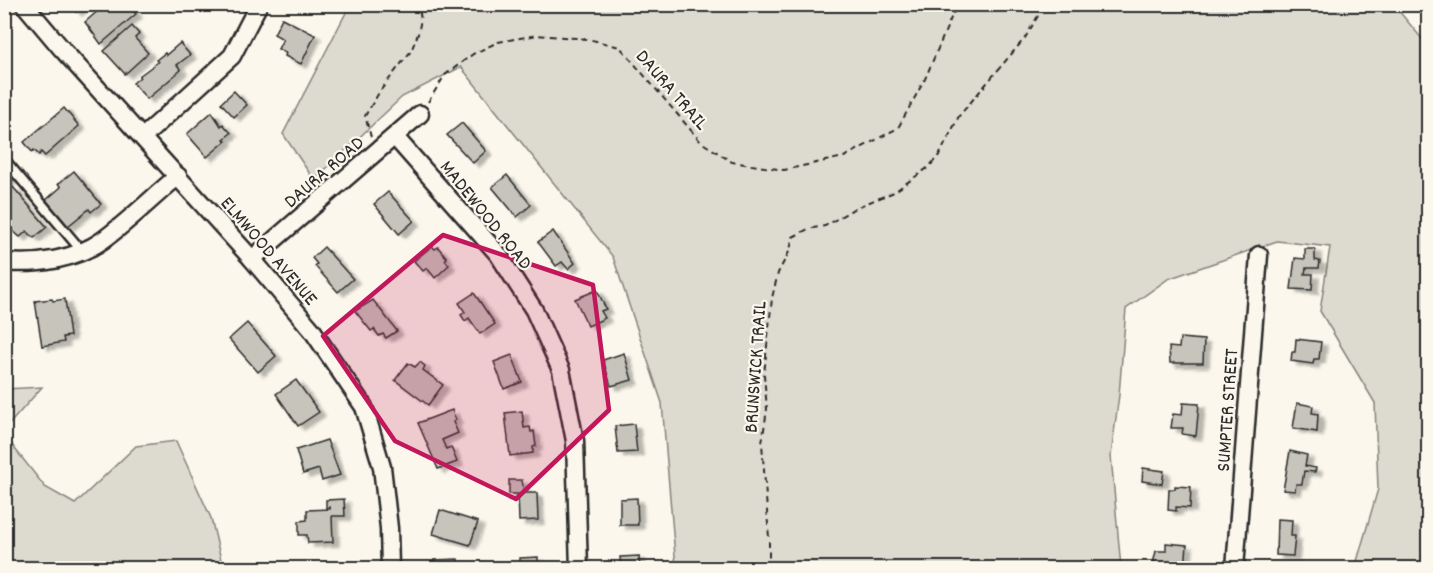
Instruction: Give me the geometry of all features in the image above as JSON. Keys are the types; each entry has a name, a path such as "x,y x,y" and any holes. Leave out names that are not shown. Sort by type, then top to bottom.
{"street":[{"name":"ELMWOOD AVENUE","path":"24,4 252,259 312,330 364,407 382,466 389,528 390,568"},
{"path":"142,137 232,56 259,4"},
{"name":"DAURA ROAD","path":"252,259 420,114"},
{"name":"MADEWOOD ROAD","path":"395,137 498,254 534,310 561,370 575,441 579,568"},
{"path":"4,262 29,264 52,261 102,241 178,176"},
{"name":"SUMPTER STREET","path":"1235,568 1259,255"}],"lane":[{"path":"4,159 81,250"}],"path":[{"path":"381,149 371,137 365,116 380,91 411,51 421,19 418,4"},
{"name":"DAURA TRAIL","path":"420,114 445,75 473,54 498,42 537,35 588,39 620,47 701,142 732,162 784,170 844,157 898,128 925,79 957,4"},
{"name":"BRUNSWICK TRAIL","path":"769,568 762,443 767,409 764,375 772,298 778,273 790,250 793,237 808,229 825,226 855,208 894,192 928,166 940,154 959,116 1025,38 1045,4"}],"highlighted area":[{"path":"443,235 593,285 609,410 516,499 395,441 323,336"}],"shaded area":[{"path":"350,5 1397,5 1398,10 1428,46 1428,568 1355,568 1378,489 1375,403 1320,311 1330,247 1277,241 1168,279 1126,309 1111,456 1121,568 676,568 662,403 613,257 461,67 402,97 314,180 283,134"},
{"path":"42,387 5,429 5,389"},
{"path":"4,435 45,487 75,504 136,446 176,441 211,518 223,568 5,568"}],"building":[{"path":"70,4 85,4 76,12"},
{"path":"106,4 128,4 136,14 101,44 85,22"},
{"path":"282,18 315,35 301,64 285,56 286,53 278,49 283,39 274,34"},
{"path":"132,26 139,34 135,38 148,53 125,74 104,51"},
{"path":"180,43 190,55 177,65 181,70 147,99 133,83 158,62 156,60"},
{"path":"234,91 247,105 234,117 221,103"},
{"path":"64,108 79,126 45,156 41,152 39,155 34,150 32,152 24,142"},
{"path":"212,112 221,126 223,124 231,133 224,139 226,141 207,157 187,134"},
{"path":"462,123 486,151 473,163 447,135"},
{"path":"74,171 101,204 91,212 89,209 68,226 46,200 61,187 58,184"},
{"path":"4,172 11,179 4,184"},
{"path":"507,175 531,205 517,217 492,187"},
{"path":"13,187 47,227 34,238 27,231 20,237 4,223 4,212 7,210 4,207 4,194"},
{"path":"388,192 414,221 399,234 374,204"},
{"path":"553,231 575,263 568,269 562,262 556,266 538,242"},
{"path":"432,246 435,249 438,247 447,258 445,260 449,265 435,278 427,268 423,271 414,261"},
{"path":"324,247 353,279 338,292 315,266 317,264 312,258"},
{"path":"1305,249 1315,249 1315,260 1320,261 1319,268 1306,268 1305,274 1313,274 1312,290 1291,289 1295,258 1305,259"},
{"path":"597,290 606,309 601,311 605,318 588,326 575,299"},
{"path":"474,293 495,324 480,334 469,318 465,321 461,315 465,312 459,303"},
{"path":"52,299 53,301 65,299 70,336 63,337 64,342 42,346 35,301"},
{"path":"373,300 397,331 386,338 383,334 379,336 374,329 371,331 355,311"},
{"path":"247,323 276,356 258,372 229,339"},
{"path":"1180,338 1204,340 1203,363 1170,363 1169,347 1179,348"},
{"path":"1296,339 1321,342 1319,359 1314,359 1313,364 1291,361 1292,352 1295,352"},
{"path":"624,353 632,380 611,386 603,360"},
{"path":"512,355 522,382 504,389 494,362"},
{"path":"420,362 425,366 423,370 443,385 428,405 395,380 408,363 415,367"},
{"path":"296,380 319,412 298,426 276,394"},
{"path":"1183,403 1199,404 1196,436 1182,434 1183,428 1171,428 1173,414 1182,415"},
{"path":"1297,403 1313,406 1312,413 1318,414 1317,432 1293,428"},
{"path":"452,410 456,420 453,422 458,433 442,440 446,449 451,447 457,462 438,469 418,423"},
{"path":"522,411 524,428 530,427 531,432 534,431 536,446 533,447 533,453 510,456 505,413"},
{"path":"634,424 637,452 618,453 615,426"},
{"path":"327,440 340,475 322,481 319,469 303,474 296,450"},
{"path":"1290,451 1307,455 1305,466 1316,468 1315,472 1304,471 1302,484 1296,484 1295,491 1283,490"},
{"path":"1143,468 1164,471 1162,484 1142,481"},
{"path":"509,480 522,480 524,493 537,493 538,520 519,521 518,494 509,494"},
{"path":"1175,486 1191,487 1190,508 1176,507 1176,511 1168,510 1169,489 1175,489"},
{"path":"637,498 638,525 620,525 620,499"},
{"path":"344,499 345,516 332,516 333,542 308,543 307,535 299,535 299,521 307,520 307,510 330,509 330,507 326,508 326,500"},
{"path":"440,510 478,522 470,545 433,534"},
{"path":"1277,519 1292,520 1291,536 1295,536 1293,556 1276,555"},
{"path":"1166,543 1187,545 1185,568 1152,568 1156,551 1166,551"},
{"path":"639,556 640,568 621,568 620,557"},
{"path":"538,557 538,568 520,568 520,558"},
{"path":"458,559 459,568 434,568 434,560"},
{"path":"326,562 339,568 323,568"}]}
